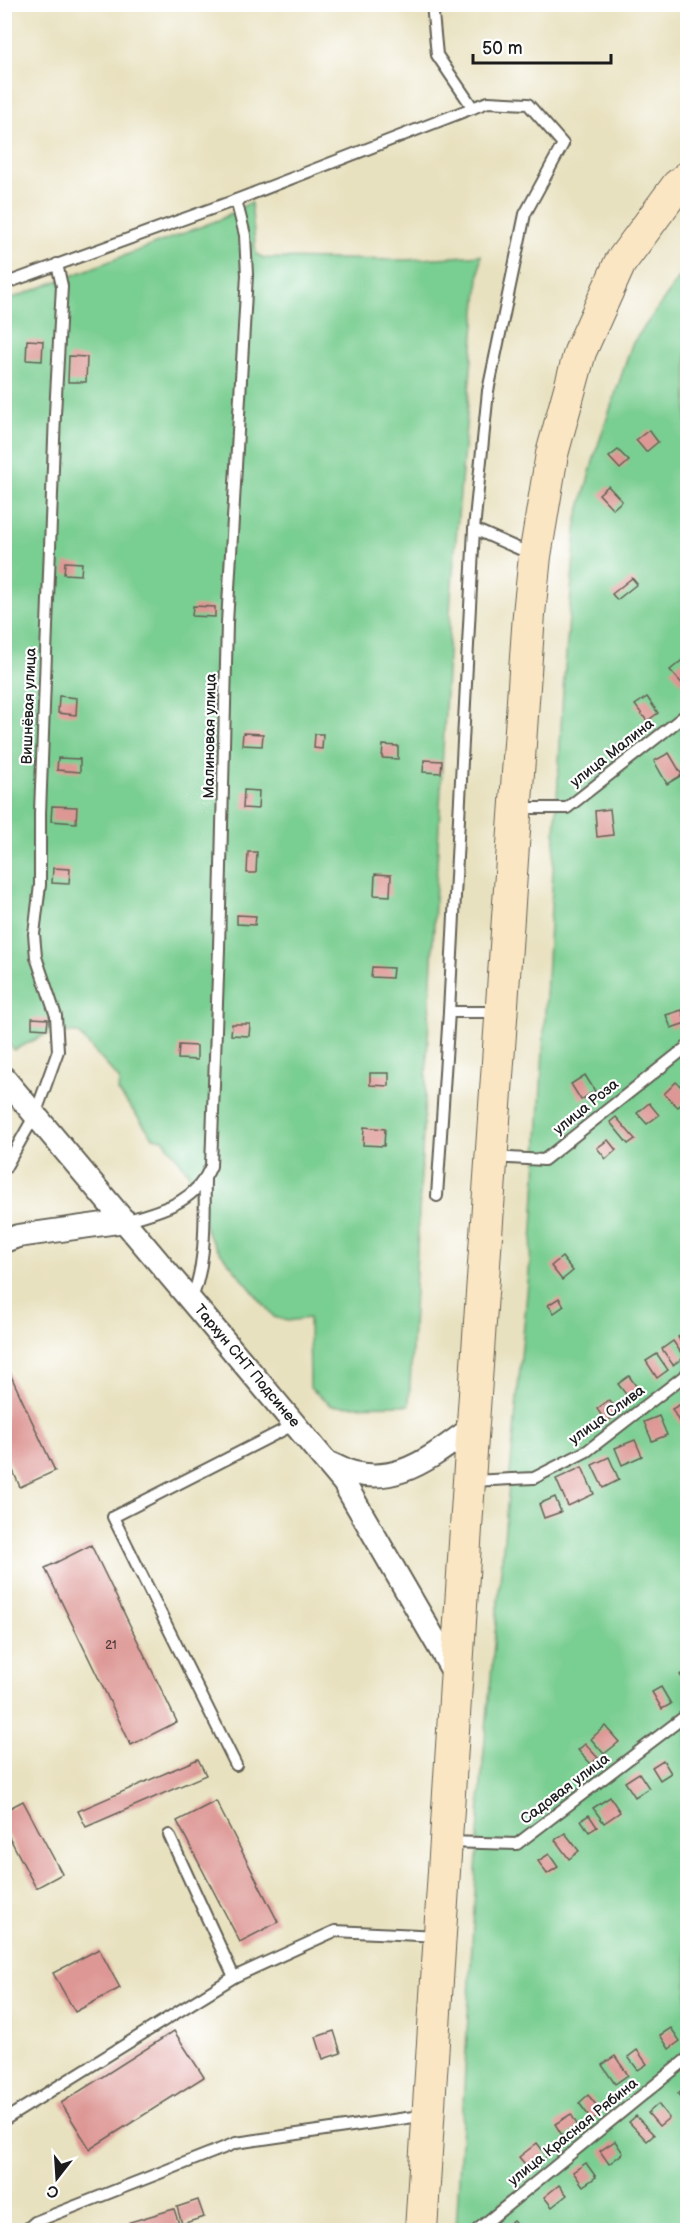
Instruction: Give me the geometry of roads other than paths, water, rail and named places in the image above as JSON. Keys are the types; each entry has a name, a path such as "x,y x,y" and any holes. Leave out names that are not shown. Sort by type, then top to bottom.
{"main road":[{"path":"421,2230 469,1481 529,614 535,556 552,454 580,352 620,263 677,186 687,177"}],"street":[{"name":"Тархун СНТ Подсинее","path":"4,1078 344,1482 457,1678"},
{"path":"9,1236 125,1221"},
{"path":"326,1461 348,1473 374,1477 402,1472 436,1454 473,1427"}],"lane":[{"path":"432,4 437,55 473,108"},
{"path":"4,284 237,200 488,102 528,104 563,144 525,214 488,391 474,529 437,1196"},
{"name":"Малиновая улица","path":"191,1300 196,1289 202,1251 205,1180 212,1166 227,623 247,275 245,235 237,200"},
{"name":"Вишнёвая улица","path":"4,1170 35,1115 58,1051 56,1016 36,957 34,934 40,885 40,813 62,286 57,264"},
{"path":"474,529 535,556"},
{"name":"улица Малина","path":"516,808 567,808 687,713"},
{"path":"449,1012 502,1012"},
{"name":"улица Роза","path":"492,1157 544,1160 687,1046"},
{"path":"125,1221 166,1209 193,1193 205,1180"},
{"name":"улица Слива","path":"469,1481 534,1479 587,1451 687,1373"},
{"path":"236,1765 113,1517 295,1424"},
{"name":"Садовая улица","path":"446,1842 517,1844 687,1714"},
{"path":"169,1836 234,1977"},
{"path":"4,2120 234,1977 335,1931 439,1936"},
{"name":"улица Красная Рябина","path":"477,2230 687,2058"},
{"path":"26,2230 35,2222 236,2143 427,2115"}]}
